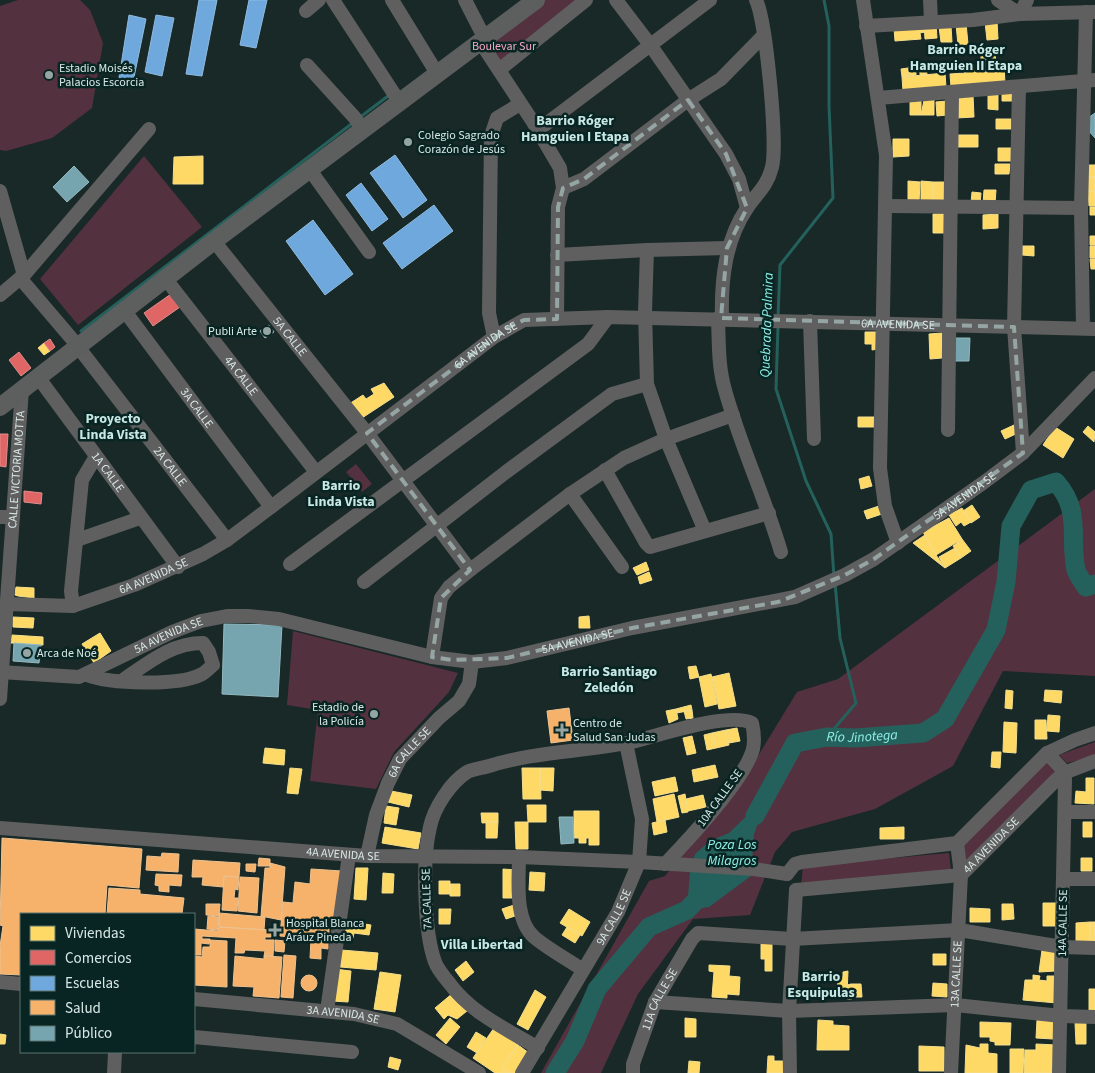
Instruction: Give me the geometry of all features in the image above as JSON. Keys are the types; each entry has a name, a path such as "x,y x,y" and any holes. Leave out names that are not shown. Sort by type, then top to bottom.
{"main road":[{"path":"0,407 165,278 536,0"}],"street":[{"path":"306,11 319,0"},
{"path":"333,0 400,103"},
{"path":"392,0 438,74"},
{"path":"465,0 483,41 499,70 560,168 563,188 558,207 557,319"},
{"path":"499,70 586,0"},
{"path":"616,0 651,46 726,154 739,179 747,208"},
{"path":"538,130 710,0"},
{"path":"756,0 764,35 773,121 773,166 762,191 747,208 727,248 720,318 719,358 724,389 769,513 781,552"},
{"path":"863,0 886,155 887,206 880,468 884,506 898,543"},
{"path":"930,0 931,21"},
{"path":"998,0 1020,14"},
{"path":"1020,14 1027,0"},
{"path":"866,26 1020,14 1090,12 1089,81 1081,208 1089,328"},
{"path":"563,188 584,179 688,100 721,79 764,35"},
{"path":"307,64 356,118 363,130"},
{"path":"878,98 1089,81"},
{"path":"1019,86 1014,326 1022,453"},
{"path":"948,430 952,93"},
{"path":"494,337 489,313 491,136 497,118 520,104"},
{"path":"0,295 22,277 149,129"},
{"path":"310,170 369,252"},
{"path":"0,191 22,277"},
{"path":"887,206 1081,208"},
{"name":"5A CALLE","path":"214,241 402,480 470,570"},
{"path":"558,255 727,248"},
{"path":"647,250 645,317 647,384 666,439 705,531"},
{"name":"2A CALLE","path":"22,277 78,346 227,540"},
{"name":"4A CALLE","path":"165,278 316,472"},
{"name":"3A CALLE","path":"124,310 271,507"},
{"path":"290,564 588,344 608,317"},
{"name":"6A AVENIDA SE","path":"7,604 72,606 134,585 178,567 227,540 494,337 524,320 608,317 720,318 1089,328"},
{"path":"810,321 814,439"},
{"name":"1A CALLE","path":"38,377 95,458 178,567"},
{"name":"5A AVENIDA SE","path":"1,672 65,677 87,675 172,632 201,621 226,616 279,619 432,657 472,662 507,658 632,628 778,602 835,580 874,559 898,543 1022,453 1095,378"},
{"path":"364,582 506,472 612,394 647,384"},
{"name":"CALLE VICTORIA MOTTA","path":"0,699 7,604 7,517 22,390"},
{"path":"432,657 440,598 449,587 470,570 570,494 624,458 666,439 733,414"},
{"path":"72,606 71,590 82,480 95,458"},
{"path":"605,470 650,547 769,513"},
{"path":"570,494 622,568"},
{"path":"77,540 140,518"},
{"path":"87,675 123,680 163,683 201,675 213,665 209,652 203,643 190,643 168,650 123,680"},
{"name":"6A CALLE SE","path":"367,856 376,815 388,783 400,759 439,718 459,701 469,684 472,662"},
{"name":"10A CALLE SE","path":"626,743 692,726 733,720 745,720 752,723 755,736 753,750 738,778 693,836 665,864"},
{"name":"4A AVENIDA SE","path":"0,828 349,855 426,858 519,857 639,862 754,869 787,874 795,864 802,862 957,844 1047,753 1095,733"},
{"name":"7A CALLE SE","path":"538,1048 479,1012 451,986 436,963 428,931 426,858 430,826 445,794 467,772 508,760 626,743"},
{"name":"9A CALLE SE","path":"522,1073 618,912 639,862 642,819 626,743"},
{"path":"1047,753 1064,773"},
{"name":"4A AVENIDA SE","path":"796,890 961,875 1064,773 1095,761"},
{"name":"14A CALLE SE","path":"1059,1073 1064,879 1064,773"},
{"path":"1065,812 1095,812"},
{"name":"13A CALLE SE","path":"951,1073 961,875 957,844"},
{"path":"327,1011 349,855"},
{"path":"519,857 519,891 525,924 534,936 583,970"},
{"path":"787,874 796,890 789,1011 790,1073"},
{"path":"1064,879 1095,879"},
{"path":"792,939 959,930 1062,947 1095,948"},
{"name":"11A CALLE SE","path":"633,1073 633,1064 655,1002 692,939 698,933 792,939"},
{"path":"0,982 20,984"},
{"name":"3A AVENIDA SE","path":"195,999 354,1014 397,1024 479,1073"},
{"path":"655,1002 789,1011 955,1005 1060,1016 1095,1016"},
{"path":"195,1037 352,1052"},
{"path":"114,1073 115,1053"}],"highlighted area":[{"path":"688,100 726,154 747,208 727,248 721,318 1014,327 1023,453 874,559 845,575 778,602 632,628 507,658 452,660 432,657 441,598 470,570 367,433 509,327 524,320 557,319 558,207 563,188 584,179"}],"green space":[{"name":"Estadio Moisés Palacios Escorcia","path":"18,0 80,0 90,10 103,43 92,108 52,138 6,151 0,150 0,6"},
{"name":"Boulevar Sur","path":"541,0 589,0 499,68 483,43"},
{"path":"144,156 202,227 78,325 40,279"},
{"path":"356,464 372,484 362,492 346,472"},
{"path":"1095,489 1095,676 1003,671 953,766 875,809 792,832 775,852 750,915 693,919 638,994 601,1073 541,1073 649,881 665,876 753,764 797,692 838,679"},
{"name":"Estadio de la Policía","path":"293,631 458,673 449,692 394,752 376,789 310,781 318,710 287,705"},
{"path":"1095,742 1095,756 1067,763 1059,755"},
{"path":"1046,761 1058,770 965,865 963,845"},
{"path":"949,853 951,870 801,885 803,866"}],"water":[{"name":"Poza Los Milagros","path":"768,795 754,834 751,876 709,907 687,910 690,871 695,854 710,841 729,833"}],"building: Viviendas":[{"path":"997,21 998,39 987,40 985,22"},
{"path":"966,23 968,44 958,45 956,24"},
{"path":"936,24 937,38 925,39 924,25"},
{"path":"924,25 925,32 920,33 921,39 895,41 894,28"},
{"path":"951,26 952,42 941,42 939,27"},
{"path":"995,51 996,64 1004,63 1005,84 951,87 950,74 965,73 965,66 981,65 981,52"},
{"path":"920,63 926,63 927,75 920,75"},
{"path":"909,66 916,66 916,75 909,76"},
{"path":"908,68 909,76 902,77 901,69"},
{"path":"945,73 946,87 903,91 902,77"},
{"path":"1014,91 1014,101 1002,101 1002,92"},
{"path":"988,93 998,94 998,110 988,109"},
{"path":"973,95 974,117 957,118 956,96"},
{"path":"924,100 934,100 934,115 921,115"},
{"path":"910,101 921,101 921,115 910,115"},
{"path":"947,101 947,115 937,116 936,102"},
{"path":"996,119 1011,119 1011,129 996,129"},
{"path":"958,135 978,135 978,147 958,147"},
{"path":"893,139 909,139 909,156 893,157"},
{"path":"998,148 1011,148 1011,161 998,161"},
{"path":"203,156 203,184 173,184 174,157"},
{"path":"995,164 1010,164 1009,174 995,174"},
{"path":"1088,165 1095,165 1095,177 1088,177"},
{"path":"1088,177 1095,177 1095,191 1088,191"},
{"path":"908,181 920,182 919,203 908,202"},
{"path":"921,181 933,182 933,202 921,202"},
{"path":"933,182 946,182 946,202 933,202"},
{"path":"984,190 996,190 995,204 983,204"},
{"path":"1088,191 1095,191 1095,206 1089,206"},
{"path":"972,192 981,193 980,204 971,203"},
{"path":"1090,207 1095,207 1095,215 1090,215"},
{"path":"933,214 946,214 946,233 933,233"},
{"path":"998,214 998,228 983,229 983,215"},
{"path":"1090,236 1095,236 1095,245 1090,245"},
{"path":"1022,246 1034,246 1034,256 1022,255"},
{"path":"1090,246 1095,246 1095,258 1090,258"},
{"path":"1090,259 1095,259 1095,269 1091,269"},
{"path":"865,332 878,332 878,349 872,350 872,344 865,344"},
{"path":"942,333 942,358 930,359 929,334"},
{"path":"44,343 50,351 44,355 38,348"},
{"path":"384,383 394,397 362,418 349,404 363,395 366,399 374,394 371,389"},
{"path":"858,417 874,417 874,427 858,427"},
{"path":"1014,425 1018,433 1005,439 1001,431"},
{"path":"1088,426 1095,432 1094,442 1083,432"},
{"path":"1055,427 1074,439 1063,458 1043,445"},
{"path":"869,476 872,486 861,489 859,479"},
{"path":"972,505 980,517 971,523 963,511"},
{"path":"879,506 882,514 867,519 864,511"},
{"path":"962,508 971,522 964,526 961,522 956,526 949,515"},
{"path":"949,518 962,539 936,555 923,532"},
{"path":"925,535 936,555 945,568 913,543"},
{"path":"962,539 971,551 961,558 953,546"},
{"path":"955,548 961,558 945,568 939,557"},
{"path":"646,562 649,570 637,575 633,568"},
{"path":"649,572 652,580 640,584 638,577"},
{"path":"16,587 34,588 34,598 15,595"},
{"path":"589,616 590,628 579,628 579,617"},
{"path":"13,617 34,618 33,628 13,627"},
{"path":"226,628 257,629 257,657 226,656"},
{"path":"257,629 277,629 277,668 264,668 264,657 257,657"},
{"path":"100,633 111,651 94,663 82,644"},
{"path":"12,635 43,637 43,645 11,643"},
{"path":"231,656 264,657 264,668 272,668 272,678 230,677"},
{"path":"696,666 699,677 690,679 688,667"},
{"path":"729,673 736,706 719,709 712,677"},
{"path":"711,674 717,704 705,707 699,677"},
{"path":"1006,690 1013,691 1012,709 1005,708"},
{"path":"1045,690 1062,691 1061,703 1044,701"},
{"path":"691,705 692,710 677,713 676,709"},
{"path":"676,709 678,719 669,723 666,711"},
{"path":"692,710 693,718 686,719 684,711"},
{"path":"1048,715 1060,716 1059,732 1047,731"},
{"path":"1035,720 1046,720 1047,739 1035,739"},
{"path":"1004,722 1017,723 1016,753 1003,752"},
{"path":"737,728 740,741 729,743 726,730"},
{"path":"726,730 729,745 716,748 712,733"},
{"path":"712,733 716,748 707,750 704,735"},
{"path":"692,736 696,753 687,755 683,738"},
{"path":"265,748 285,750 284,765 263,763"},
{"path":"992,752 1001,752 1000,768 991,767"},
{"path":"715,765 718,777 694,782 692,770"},
{"path":"290,768 302,769 298,794 287,793"},
{"path":"522,768 540,768 541,799 523,799"},
{"path":"540,768 554,768 553,791 540,790"},
{"path":"675,777 678,791 655,796 652,782"},
{"path":"1086,778 1094,778 1094,804 1075,803 1076,791 1086,792"},
{"path":"391,791 412,795 409,807 388,802"},
{"path":"674,794 679,817 657,822 653,799"},
{"path":"685,794 688,812 682,813 678,796"},
{"path":"703,795 706,807 688,811 686,799"},
{"path":"527,805 546,805 546,822 528,822"},
{"path":"386,806 399,808 396,825 384,823"},
{"path":"574,811 599,811 599,845 589,845 589,838 586,838 586,843 579,843 579,838 574,838"},
{"path":"481,813 498,813 498,822 482,823"},
{"path":"665,820 667,832 654,835 652,823"},
{"path":"486,822 498,822 497,838 486,838"},
{"path":"515,822 528,822 528,849 516,849"},
{"path":"1083,822 1092,822 1092,837 1083,837"},
{"path":"385,827 421,833 418,849 382,843"},
{"path":"904,827 904,839 880,839 880,828"},
{"path":"1081,858 1092,858 1092,871 1081,871"},
{"path":"356,868 368,868 366,900 354,899"},
{"path":"503,869 517,870 517,898 503,898"},
{"path":"530,872 545,873 544,891 529,890"},
{"path":"383,873 394,874 393,893 382,893"},
{"path":"439,881 450,881 450,894 439,894"},
{"path":"450,884 460,884 460,896 450,896"},
{"path":"1043,903 1057,903 1056,926 1043,926"},
{"path":"1002,904 1013,904 1014,919 1002,920"},
{"path":"514,905 518,915 506,919 502,909"},
{"path":"970,908 990,909 990,922 970,922"},
{"path":"439,909 451,909 450,924 439,924"},
{"path":"569,909 590,922 582,936 560,923"},
{"path":"346,921 371,925 369,935 354,933 353,938 344,936"},
{"path":"1090,922 1090,942 1076,941 1076,923"},
{"path":"1090,922 1095,922 1095,942 1090,942"},
{"path":"567,927 580,935 575,943 562,935"},
{"path":"761,942 772,942 772,971 765,971 765,959 761,959"},
{"path":"341,950 378,953 376,970 340,967"},
{"path":"1042,950 1057,952 1056,971 1039,972"},
{"path":"933,954 946,954 946,965 933,965"},
{"path":"466,961 474,972 463,981 455,970"},
{"path":"709,965 730,966 729,976 740,977 739,995 727,994 727,998 712,997 714,972 709,971"},
{"path":"335,969 351,971 348,1002 332,1001"},
{"path":"848,971 847,994 837,993 838,977 843,977 843,972"},
{"path":"380,972 401,975 395,1012 374,1009"},
{"path":"1033,975 1040,976 1039,980 1047,981 1047,976 1054,976 1054,981 1059,982 1057,1003 1023,1000 1025,980 1033,980"},
{"path":"933,983 947,984 947,997 932,996"},
{"path":"851,984 852,999 847,999 847,985"},
{"path":"851,984 861,984 862,997 852,997"},
{"path":"1089,989 1095,989 1095,1011 1089,1012"},
{"path":"535,990 546,997 528,1030 517,1024"},
{"path":"453,993 467,1011 457,1019 448,1015 444,1019 435,1008"},
{"path":"450,1018 460,1027 446,1044 436,1035"},
{"path":"685,1018 696,1019 696,1037 685,1037"},
{"path":"818,1020 833,1021 833,1025 849,1026 849,1050 817,1050"},
{"path":"1037,1020 1054,1021 1053,1039 1036,1038"},
{"path":"980,1022 1011,1023 1010,1045 995,1045 995,1042 990,1041 990,1037 980,1037"},
{"path":"1075,1023 1086,1023 1086,1044 1076,1044"},
{"path":"494,1028 518,1045 502,1068 510,1073 495,1073 473,1058"},
{"path":"476,1032 486,1038 477,1053 467,1047"},
{"path":"0,1034 6,1035 5,1044 0,1044"},
{"path":"980,1044 988,1044 988,1053 997,1054 997,1073 965,1073 966,1045 980,1048"},
{"path":"1036,1044 1057,1045 1055,1073 1024,1073 1025,1050 1036,1050"},
{"path":"518,1045 529,1053 516,1073 510,1073 502,1068"},
{"path":"919,1046 944,1047 944,1071 919,1071"},
{"path":"1010,1049 1024,1049 1023,1073 1010,1073"},
{"path":"768,1056 774,1056 774,1061 784,1061 784,1073 767,1073"},
{"path":"390,1057 401,1060 398,1070 388,1067"},
{"path":"689,1061 700,1062 699,1073 688,1073"}],"building: Comercios":[{"path":"171,294 180,307 153,326 144,313"},
{"path":"50,339 55,347 50,351 44,343"},
{"path":"19,352 31,368 21,376 9,360"},
{"path":"0,434 8,434 6,467 0,466"},
{"path":"24,491 42,493 41,504 24,502"}],"building: Escuelas":[{"path":"199,0 217,0 202,76 186,74"},
{"path":"249,0 267,0 256,48 240,45"},
{"path":"129,15 146,19 132,87 118,84"},
{"path":"156,15 174,18 162,76 145,72"},
{"path":"395,155 427,200 403,218 370,173"},
{"path":"361,183 388,219 372,231 346,195"},
{"path":"434,205 453,231 402,269 383,243"},
{"path":"313,220 353,274 325,295 286,241"}],"building: Salud":[{"path":"569,708 573,740 551,743 547,711"},
{"path":"2,838 142,849 139,888 107,885 105,913 20,913 20,975 0,974 0,946 3,926 0,925"},
{"path":"162,853 179,854 178,872 146,870 147,856 161,857"},
{"path":"259,858 270,859 270,866 258,866"},
{"path":"193,860 240,863 239,877 224,876 223,887 202,885 203,877 192,877"},
{"path":"270,863 285,867 281,920 261,916 265,868 270,868"},
{"path":"246,864 256,864 255,872 246,871"},
{"path":"311,869 342,871 340,900 336,899 333,927 329,927 329,933 322,932 322,939 328,940 328,949 321,948 321,959 310,958 311,939 280,936 283,902 293,903 295,882 310,884"},
{"path":"156,874 182,875 181,886 169,885 169,892 159,891 159,886 155,885"},
{"path":"224,876 239,877 238,890 235,889 234,898 238,898 237,911 222,910"},
{"path":"240,877 259,878 257,913 238,911"},
{"path":"109,888 140,890 140,894 184,898 182,913 107,913"},
{"path":"206,904 220,904 219,916 206,915"},
{"path":"219,913 265,917 264,930 219,927"},
{"path":"208,916 219,917 218,930 207,929"},
{"path":"219,927 271,930 271,937 265,937 265,940 274,940 273,956 264,956 265,951 245,950 244,953 235,953 236,938 202,936 202,939 210,939 209,944 201,943 201,955 195,955 195,929 218,931"},
{"path":"210,940 227,941 227,987 195,985 195,956 202,957 203,947 210,947"},
{"path":"275,940 285,941 284,952 275,951"},
{"path":"284,955 296,956 293,998 281,997"},
{"path":"235,956 264,959 264,956 282,957 279,998 253,996 254,987 233,986"},
{"path":"306,975 312,975 317,980 315,989 306,991 301,986 301,980"}],"building: Público":[{"path":"1095,113 1095,138 1087,129 1088,118"},
{"path":"74,166 89,182 67,202 53,187"},
{"name":"Publi Arte","path":"269,325 274,332 265,338 260,331"},
{"path":"955,338 970,338 969,361 953,361"},
{"path":"224,624 282,625 278,697 222,694"},
{"name":"Arca de Noé","path":"14,643 41,645 39,663 13,661"},
{"path":"559,817 573,817 574,843 561,844"}],"waterway":[{"name":"Quebrada Palmira","path":"778,317 780,265 833,198 829,106 829,26 824,0"},
{"path":"359,118 388,96"},
{"path":"81,331 354,122"},
{"name":"Quebrada Palmira","path":"778,326 776,389 806,481 831,534 834,577"},
{"name":"Río Jinotega","path":"755,816 795,743 827,737 855,738 923,733 945,719 996,630 1006,582 1011,526 1031,490 1056,482 1064,493 1072,514 1076,570 1086,587 1095,584"},
{"name":"Quebrada Palmira","path":"827,737 856,703 840,638 835,583"},
{"name":"Río Jinotega","path":"555,1073 575,1041 597,989 649,927 687,910 704,892"}],"place":[{"name":"Estadio Moisés Palacios Escorcia","path":"49,75"},
{"name":"Colegio Sagrado Corazón de Jesús","path":"408,142"},
{"name":"Publi Arte","path":"267,331"},
{"name":"Arca de Noé","path":"27,653"},
{"name":"Estadio de la Policía","path":"374,714"},
{"name":"Centro de Salud San Judas","path":"562,730"},
{"name":"Hospital Blanca Aráuz Pineda","path":"275,930"}],"district":[{"name":"Barrio Róger Hamguien II Etapa","path":"966,58"},
{"name":"Barrio Róger Hamguien I Etapa","path":"575,130"},
{"name":"Proyecto Linda Vista","path":"113,428"},
{"name":"Barrio Linda Vista","path":"341,494"},
{"name":"Barrio Santiago Zeledón","path":"609,680"},
{"name":"Villa Libertad","path":"482,945"},
{"name":"Barrio Esquipulas","path":"821,986"}]}
